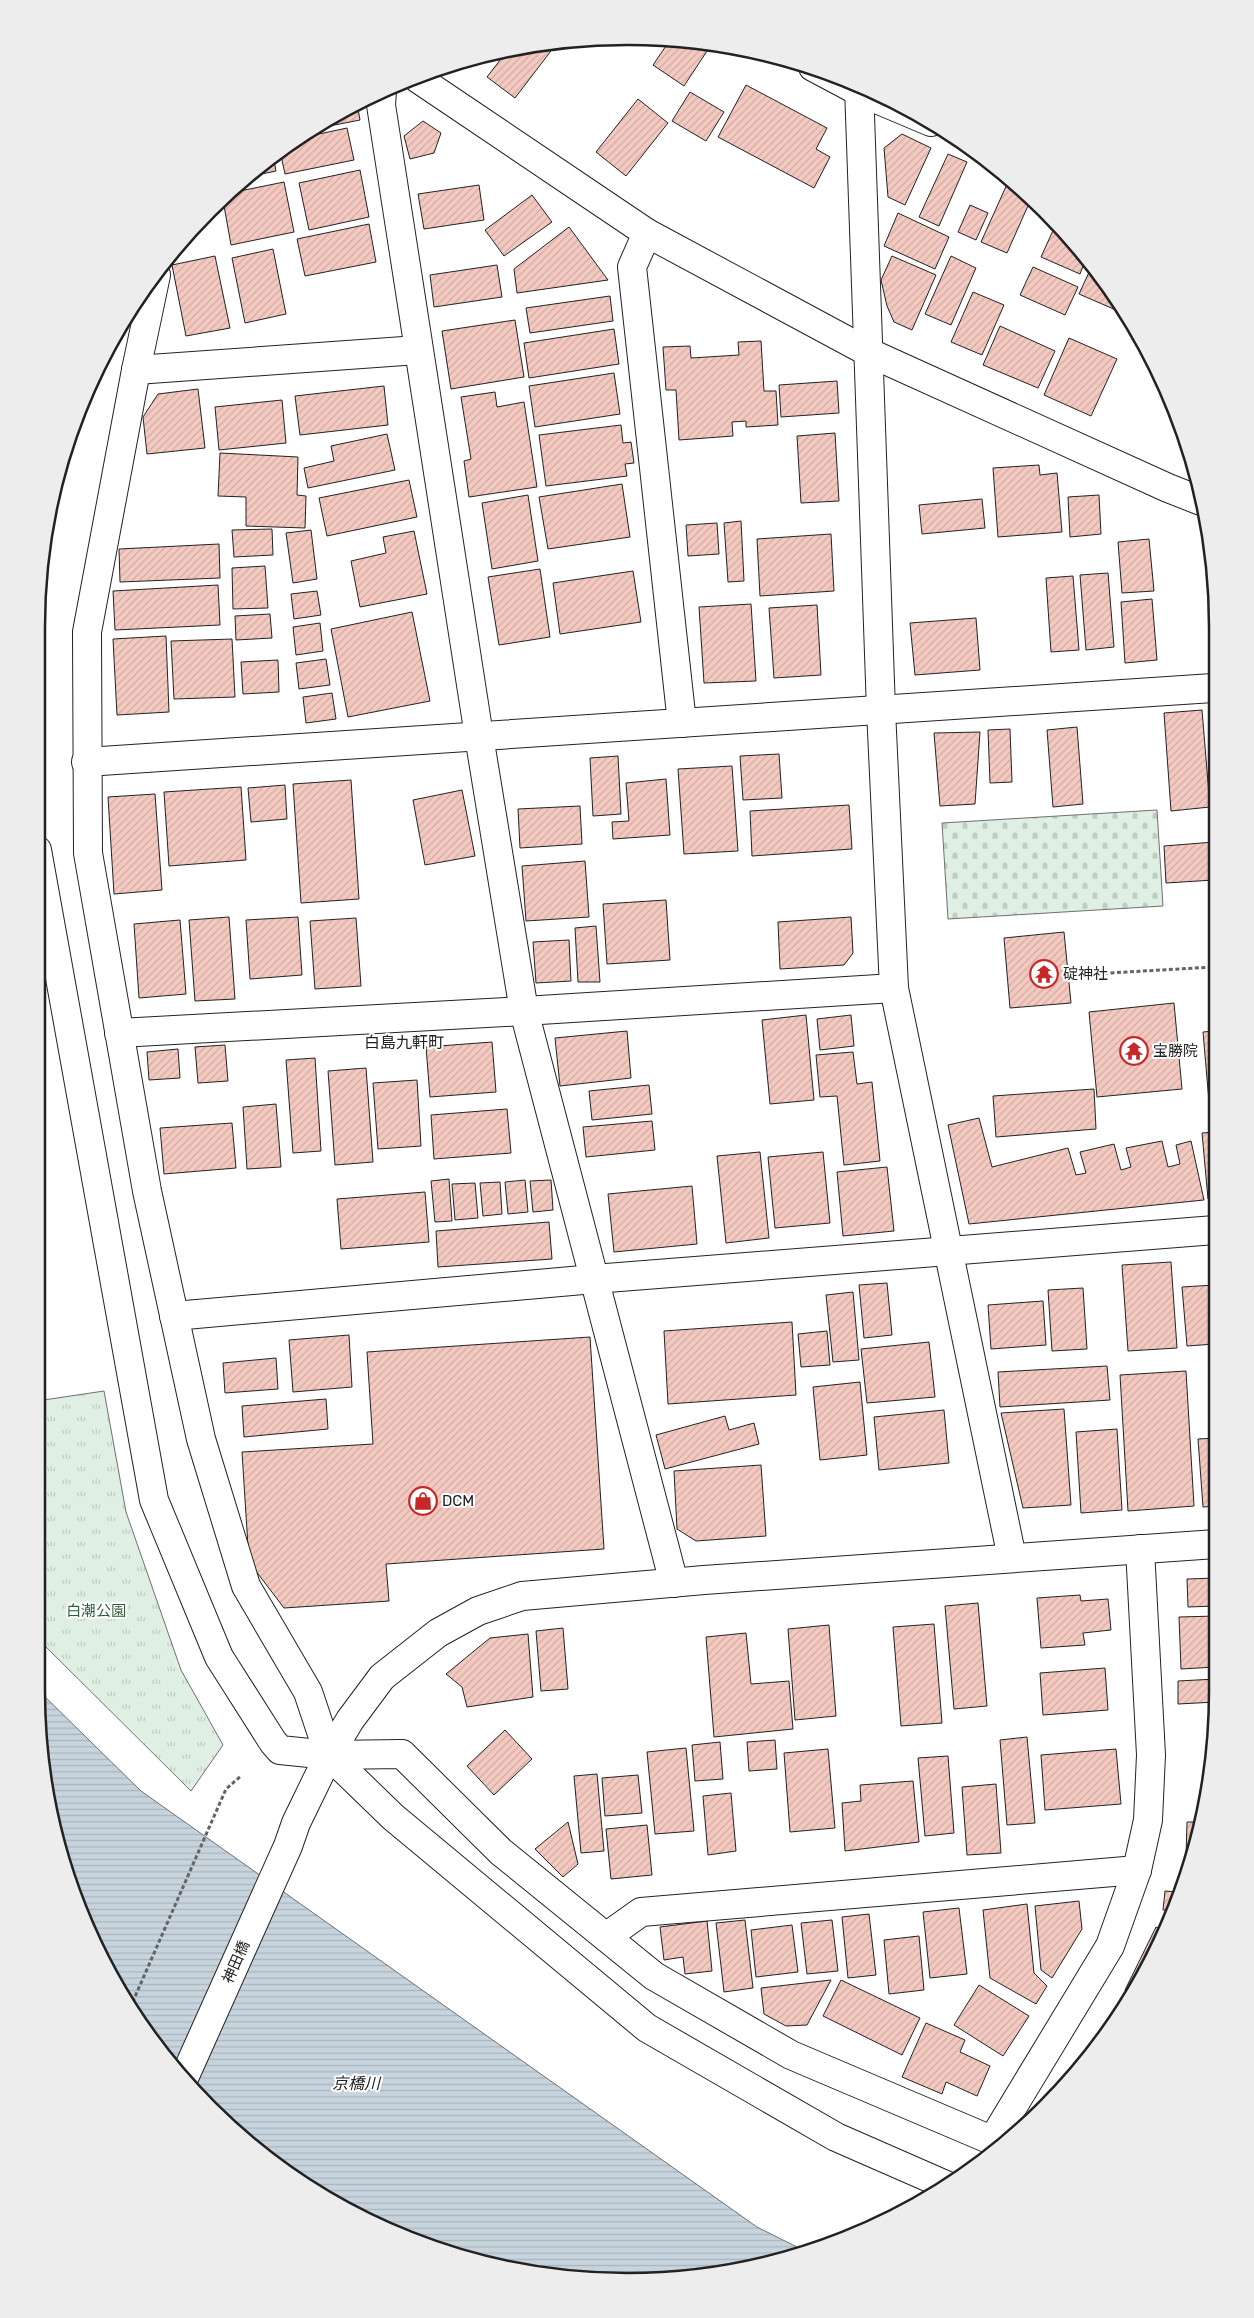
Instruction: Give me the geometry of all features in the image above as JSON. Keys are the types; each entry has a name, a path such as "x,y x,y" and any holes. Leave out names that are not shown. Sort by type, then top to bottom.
{"street":[{"path":"424,82 647,233 870,352 1194,498"},
{"path":"860,94 881,710 894,988 1012,1558"},
{"path":"381,100 478,736 524,1011 674,1583"},
{"path":"647,233 632,267 682,723"},
{"path":"153,290 87,632 86,762 88,853 147,1191 201,1439 246,1586 308,1692 329,1754 393,1817 647,2028 836,2137 939,2182"},
{"path":"136,370 418,350"},
{"path":"86,762 1209,688"},
{"path":"45,894 154,1500 220,1657 273,1742 280,1750 329,1754 402,1754 501,1852 654,1976 791,2055 995,2142"},
{"path":"119,1033 524,1011 894,988"},
{"path":"174,1316 594,1279 1209,1230"},
{"name":"神田橋","path":"187,2072 288,1846 296,1824 329,1754 350,1720 382,1677 438,1633 478,1611 522,1596 674,1583 1209,1544"},
{"path":"1002,2136 1110,1946 1137,1870 1148,1820 1151,1755 1140,1549"},
{"path":"606,1937 641,1912 1137,1870"}],"path":[{"path":"1091,974 1209,968"},
{"path":"134,1999 226,1789 241,1776"}],"green space":[{"path":"1157,810 1163,906 948,919 942,823"},
{"name":"白潮公園","path":"104,1391 126,1512 181,1670 223,1745 191,1791 45,1646 45,1400"}],"water":[{"name":"京橋川","path":"45,1697 141,1791 757,2227 797,2247 741,2262 665,2272 589,2272 551,2268 513,2262 476,2253 404,2229 336,2195 273,2153 215,2103 189,2075 143,2014 105,1948 89,1914 76,1878 56,1805 46,1729"}],"building":[{"path":"666,46 707,51 684,86 653,65"},
{"path":"552,50 515,98 487,77 501,59"},
{"path":"746,85 827,128 816,149 830,157 814,188 718,137"},
{"path":"690,92 724,112 706,141 672,121"},
{"path":"638,99 668,123 626,176 596,152"},
{"path":"358,111 360,120 332,125"},
{"path":"423,121 441,133 434,153 410,159 404,136"},
{"path":"347,128 354,160 285,174 282,159 318,134"},
{"path":"902,134 931,148 905,205 888,197 884,148"},
{"path":"948,154 967,162 939,226 919,217"},
{"path":"275,164 276,171 262,174"},
{"path":"360,170 369,217 309,230 299,183"},
{"path":"284,182 294,232 231,245 224,206 241,191"},
{"path":"479,185 484,220 424,229 418,194"},
{"path":"1006,185 1028,205 1007,253 981,242"},
{"path":"532,195 552,222 504,256 485,230"},
{"path":"970,205 988,213 976,240 958,232"},
{"path":"898,213 949,237 935,269 884,246"},
{"path":"369,224 376,262 305,276 297,239"},
{"path":"569,227 608,280 517,293 514,269"},
{"path":"1053,230 1083,266 1080,274 1041,257"},
{"path":"273,249 286,314 245,323 232,258"},
{"path":"215,256 230,328 186,336 172,265"},
{"path":"892,256 936,275 912,330 894,322 887,306 881,280"},
{"path":"951,256 976,268 951,325 925,314"},
{"path":"497,265 502,297 434,307 430,275"},
{"path":"1033,267 1078,287 1065,315 1020,295"},
{"path":"1089,273 1114,309 1079,294"},
{"path":"973,292 1004,305 982,355 951,342"},
{"path":"610,296 613,321 530,333 526,308"},
{"path":"515,320 524,377 451,389 442,331"},
{"path":"1000,326 1055,351 1038,388 983,365"},
{"path":"614,329 619,364 529,378 524,343"},
{"path":"1069,338 1117,359 1091,416 1044,395"},
{"path":"761,341 764,391 776,391 778,425 746,427 746,421 732,422 733,436 679,440 676,390 666,390 663,347 690,346 691,358 739,355 738,342"},
{"path":"614,373 620,414 535,427 529,386"},
{"path":"837,381 839,413 781,417 779,385"},
{"path":"384,386 388,425 300,435 295,396"},
{"path":"198,389 205,448 147,454 143,417 158,394"},
{"path":"495,392 497,407 524,402 537,487 469,497 464,461 471,459 461,397"},
{"path":"282,400 286,443 219,450 215,407"},
{"path":"621,425 623,443 631,442 634,463 625,464 627,476 546,486 539,435"},
{"path":"835,433 839,501 801,503 797,436"},
{"path":"387,434 395,470 308,488 304,468 334,461 331,446"},
{"path":"220,453 298,457 297,495 306,496 305,528 246,526 246,497 218,496"},
{"path":"1039,465 1040,475 1057,473 1062,532 998,537 993,468"},
{"path":"409,480 417,517 327,536 319,498"},
{"path":"622,484 630,537 548,549 539,497"},
{"path":"528,495 538,561 492,569 482,503"},
{"path":"1099,495 1101,534 1070,537 1068,497"},
{"path":"982,499 985,528 922,534 919,505"},
{"path":"741,521 744,581 728,582 724,523"},
{"path":"717,523 719,554 688,556 686,525"},
{"path":"272,529 273,555 234,557 232,530"},
{"path":"311,530 317,579 293,583 286,533"},
{"path":"414,531 427,594 360,607 351,561 386,553 383,537"},
{"path":"831,534 834,591 760,596 757,539"},
{"path":"1149,539 1154,591 1122,593 1118,542"},
{"path":"219,544 220,578 120,582 119,549"},
{"path":"265,566 268,608 233,609 232,568"},
{"path":"540,569 550,637 499,645 488,577"},
{"path":"633,571 641,622 560,634 553,583"},
{"path":"1108,573 1114,647 1086,650 1080,575"},
{"path":"1073,576 1079,650 1051,652 1046,578"},
{"path":"218,585 220,625 115,630 113,591"},
{"path":"317,591 321,615 294,619 291,594"},
{"path":"1152,599 1157,660 1125,663 1121,602"},
{"path":"751,604 756,681 704,683 699,607"},
{"path":"817,605 821,675 774,678 769,608"},
{"path":"412,612 430,701 348,717 331,629"},
{"path":"270,614 272,638 236,640 235,616"},
{"path":"976,618 980,670 915,675 910,623"},
{"path":"320,623 323,651 296,655 293,627"},
{"path":"166,636 169,712 117,715 113,639"},
{"path":"232,639 235,697 174,699 171,641"},
{"path":"326,659 330,685 299,689 296,663"},
{"path":"278,660 279,692 243,694 241,662"},
{"path":"332,693 336,719 306,723 303,697"},
{"path":"1202,710 1209,807 1171,811 1164,713"},
{"path":"1077,727 1083,804 1053,807 1047,730"},
{"path":"1010,729 1012,782 990,783 988,730"},
{"path":"980,732 975,804 940,806 934,733"},
{"path":"779,754 782,798 743,800 740,756"},
{"path":"618,756 621,814 593,816 590,758"},
{"path":"732,766 738,851 684,854 678,769"},
{"path":"666,779 670,835 613,839 612,822 629,821 626,783"},
{"path":"351,780 359,899 301,903 293,784"},
{"path":"285,785 287,819 251,822 248,788"},
{"path":"241,787 246,860 169,866 164,792"},
{"path":"462,790 475,856 425,865 413,800"},
{"path":"155,794 162,890 114,894 108,797"},
{"path":"849,805 852,849 752,856 750,811"},
{"path":"580,806 582,844 520,848 518,809"},
{"path":"1209,842 1209,880 1166,883 1164,846"},
{"path":"585,861 589,917 526,921 522,866"},
{"path":"666,900 670,960 607,964 603,904"},
{"path":"229,917 235,999 195,1001 189,920"},
{"path":"298,917 302,975 250,979 246,920"},
{"path":"851,917 853,953 844,965 780,969 778,922"},
{"path":"356,918 361,986 315,989 310,921"},
{"path":"180,920 186,994 139,998 134,924"},
{"path":"596,926 600,982 578,982 575,928"},
{"path":"1064,932 1071,1003 1010,1008 1004,938"},
{"path":"569,940 571,981 536,983 533,942"},
{"path":"1174,1003 1182,1089 1097,1097 1089,1012"},
{"path":"806,1015 814,1100 770,1104 762,1020"},
{"path":"851,1015 854,1046 820,1050 817,1019"},
{"path":"627,1031 631,1078 560,1086 555,1038"},
{"path":"1209,1031 1209,1102 1203,1032"},
{"path":"492,1042 496,1092 430,1097 426,1047"},
{"path":"225,1045 228,1081 198,1083 195,1047"},
{"path":"178,1049 180,1078 149,1080 147,1052"},
{"path":"853,1052 857,1084 872,1082 880,1161 844,1165 837,1096 820,1097 816,1055"},
{"path":"315,1058 321,1151 293,1153 286,1060"},
{"path":"366,1068 373,1162 335,1165 328,1071"},
{"path":"417,1080 421,1146 378,1149 373,1083"},
{"path":"649,1085 652,1114 592,1120 589,1091"},
{"path":"1094,1089 1096,1129 996,1137 993,1096"},
{"path":"276,1104 281,1167 247,1169 243,1107"},
{"path":"507,1109 511,1153 434,1159 431,1115"},
{"path":"979,1118 992,1167 1068,1148 1076,1175 1086,1173 1080,1152 1114,1144 1121,1170 1131,1167 1126,1148 1162,1141 1168,1167 1180,1164 1176,1145 1191,1141 1204,1200 969,1224 948,1125"},
{"path":"652,1121 655,1150 586,1157 583,1127"},
{"path":"232,1123 236,1168 164,1174 160,1128"},
{"path":"1209,1132 1209,1199 1208,1199 1202,1133"},
{"path":"760,1152 769,1238 726,1243 717,1156"},
{"path":"823,1152 830,1223 775,1228 768,1157"},
{"path":"887,1167 894,1231 843,1236 837,1172"},
{"path":"449,1179 452,1221 435,1222 431,1181"},
{"path":"525,1180 528,1212 508,1214 505,1182"},
{"path":"551,1180 553,1210 533,1212 530,1181"},
{"path":"500,1182 502,1214 483,1216 480,1183"},
{"path":"475,1183 478,1218 455,1220 452,1184"},
{"path":"692,1186 697,1244 614,1252 608,1194"},
{"path":"425,1192 429,1242 341,1249 337,1199"},
{"path":"549,1222 552,1259 438,1267 436,1231"},
{"path":"1171,1262 1177,1348 1128,1351 1122,1265"},
{"path":"887,1283 892,1335 864,1338 859,1285"},
{"path":"1209,1285 1209,1344 1187,1346 1182,1287"},
{"path":"1083,1288 1087,1349 1052,1351 1048,1290"},
{"path":"853,1292 859,1360 833,1362 826,1295"},
{"path":"1043,1301 1046,1345 991,1349 988,1305"},
{"path":"792,1322 796,1395 668,1404 664,1331"},
{"path":"827,1331 830,1365 801,1367 798,1334"},
{"path":"349,1335 352,1387 293,1392 289,1340"},
{"name":"DCM","path":"590,1337 604,1549 386,1564 389,1601 284,1608 249,1562 242,1452 373,1444 367,1352"},
{"path":"929,1342 935,1397 867,1403 861,1349"},
{"path":"276,1358 278,1389 225,1393 223,1363"},
{"path":"1107,1366 1110,1400 1000,1407 998,1372"},
{"path":"1186,1371 1194,1506 1128,1511 1120,1375"},
{"path":"860,1382 867,1455 820,1460 813,1387"},
{"path":"326,1399 328,1429 244,1437 242,1406"},
{"path":"1064,1409 1071,1505 1023,1508 1001,1413"},
{"path":"944,1410 949,1463 879,1470 874,1417"},
{"path":"725,1416 729,1430 754,1423 759,1444 665,1469 656,1435"},
{"path":"1117,1429 1122,1510 1081,1513 1076,1432"},
{"path":"1209,1438 1209,1507 1203,1507 1198,1439"},
{"path":"761,1465 766,1536 696,1541 677,1529 674,1471"},
{"path":"1209,1578 1209,1606 1188,1607 1187,1579"},
{"path":"1080,1595 1081,1601 1108,1599 1111,1630 1083,1633 1085,1645 1041,1648 1037,1598"},
{"path":"978,1603 987,1706 954,1709 945,1606"},
{"path":"1209,1616 1209,1667 1181,1669 1179,1617"},
{"path":"934,1624 942,1723 901,1726 893,1627"},
{"path":"829,1625 836,1716 795,1720 788,1629"},
{"path":"563,1628 568,1689 541,1691 536,1631"},
{"path":"746,1633 751,1684 789,1681 793,1729 714,1737 706,1637"},
{"path":"528,1634 533,1697 467,1707 462,1687 446,1674 490,1638"},
{"path":"1105,1668 1108,1710 1043,1715 1040,1673"},
{"path":"1209,1679 1209,1702 1178,1704 1178,1681"},
{"path":"505,1730 532,1759 494,1795 467,1766"},
{"path":"1027,1737 1035,1823 1007,1825 1000,1740"},
{"path":"775,1740 777,1769 749,1771 747,1742"},
{"path":"720,1742 723,1779 695,1781 692,1745"},
{"path":"686,1748 694,1831 655,1834 647,1752"},
{"path":"828,1749 835,1828 790,1832 784,1753"},
{"path":"1116,1749 1121,1804 1045,1810 1041,1755"},
{"path":"948,1756 954,1833 925,1836 918,1758"},
{"path":"597,1774 604,1851 581,1853 574,1776"},
{"path":"638,1775 642,1813 605,1816 602,1778"},
{"path":"913,1781 919,1842 845,1851 842,1803 861,1801 860,1785"},
{"path":"996,1784 1001,1853 967,1855 962,1787"},
{"path":"731,1793 736,1851 708,1855 703,1796"},
{"path":"568,1822 578,1864 563,1877 535,1849"},
{"path":"1187,1822 1194,1822 1189,1842 1186,1851"},
{"path":"647,1825 652,1875 611,1879 606,1829"},
{"path":"1165,1891 1173,1892 1166,1910 1163,1910"},
{"path":"1079,1901 1082,1929 1052,1978 1041,1970 1035,1906"},
{"path":"1027,1904 1034,1973 1047,1986 1036,2004 990,1978 983,1910"},
{"path":"959,1908 967,1974 930,1978 923,1912"},
{"path":"869,1914 876,1975 848,1978 842,1917"},
{"path":"745,1920 753,1988 724,1992 716,1923"},
{"path":"832,1920 838,1971 807,1974 801,1923"},
{"path":"707,1921 712,1971 685,1974 683,1957 664,1960 660,1927"},
{"path":"792,1925 798,1972 756,1977 751,1930"},
{"path":"1156,1927 1158,1928 1131,1982 1125,1990"},
{"path":"919,1936 924,1990 889,1994 884,1940"},
{"path":"831,1980 807,2025 786,2026 764,2014 761,1988"},
{"path":"841,1980 920,2018 902,2055 823,2016"},
{"path":"979,1985 1029,2016 1003,2056 954,2025"},
{"path":"926,2023 965,2040 960,2052 990,2066 977,2096 946,2082 942,2094 902,2077"}],"place":[{"name":"碇神社","path":"1044,974"},
{"name":"宝勝院","path":"1134,1051"},
{"name":"DCM","path":"423,1501"}],"district":[{"name":"白島九軒町","path":"404,1042"}]}
